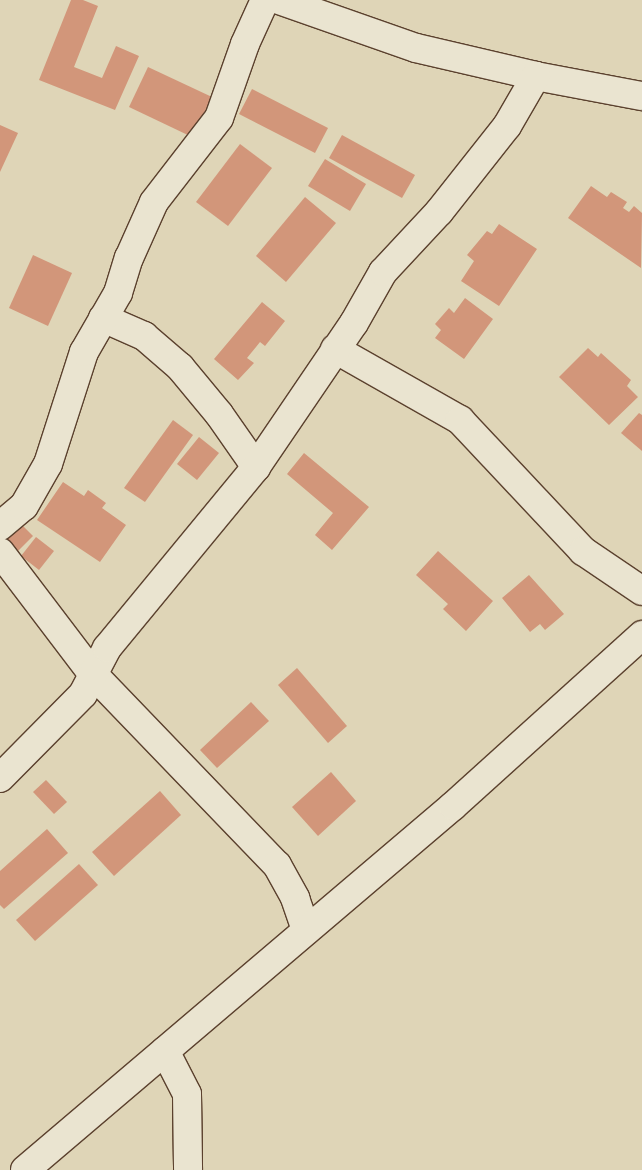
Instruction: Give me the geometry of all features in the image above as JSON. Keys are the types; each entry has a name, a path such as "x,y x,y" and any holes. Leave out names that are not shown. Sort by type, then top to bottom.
{"street":[{"path":"0,526 24,506 48,464 84,352 118,293 129,258 154,202 219,118 245,44 265,0"},
{"path":"279,0 320,7 416,48 536,76 642,96"},
{"path":"0,778 83,694 92,673 107,648 170,569 256,467 335,348 354,323 383,272 439,212 507,126 536,76"},
{"path":"103,318 144,336 180,367 220,414 256,467"},
{"path":"335,348 460,420 583,551 642,591"},
{"path":"0,552 92,673 277,865 295,898 306,930"},
{"path":"24,1170 453,806 642,635"},
{"path":"164,1051 187,1094 188,1170"}],"building":[{"path":"71,0 83,0 98,6 74,67 102,78 116,46 139,56 115,110 39,80"},
{"path":"148,67 212,97 192,137 129,107"},
{"path":"252,89 328,128 315,153 239,114"},
{"path":"0,125 18,133 0,172"},
{"path":"342,135 415,175 402,198 329,158"},
{"path":"240,144 272,168 228,226 196,202"},
{"path":"325,159 366,184 350,211 308,186"},
{"path":"591,186 607,197 611,192 627,202 623,208 629,212 634,206 642,213 641,268 568,218"},
{"path":"305,197 336,223 286,282 256,256"},
{"path":"499,224 537,249 499,306 461,281 474,261 467,255 487,231 492,234"},
{"path":"33,255 72,273 48,326 9,308"},
{"path":"465,298 493,319 464,359 435,338 441,330 435,324 449,308 454,313"},
{"path":"262,302 285,321 265,346 260,342 247,358 254,363 238,380 214,359"},
{"path":"588,348 598,357 601,353 631,380 627,386 638,397 609,425 559,377"},
{"path":"639,413 642,415 642,451 621,433"},
{"path":"173,420 193,435 145,502 124,488"},
{"path":"199,437 219,453 197,480 177,464"},
{"path":"304,453 369,507 332,550 315,535 333,513 287,474"},
{"path":"63,482 84,496 88,490 106,503 102,508 126,525 100,562 37,520"},
{"path":"18,521 33,536 15,554 0,540"},
{"path":"36,537 54,551 39,570 21,556"},
{"path":"438,551 493,601 466,631 443,609 448,604 416,575"},
{"path":"529,575 564,614 545,630 540,624 530,632 502,598"},
{"path":"297,668 347,726 328,743 278,685"},
{"path":"251,702 269,721 217,768 200,750"},
{"path":"331,772 356,801 318,836 292,807"},
{"path":"46,780 67,802 54,814 33,792"},
{"path":"160,791 181,815 114,876 92,852"},
{"path":"47,829 68,853 4,909 0,905 0,871"},
{"path":"79,864 98,885 35,941 16,920"}]}
